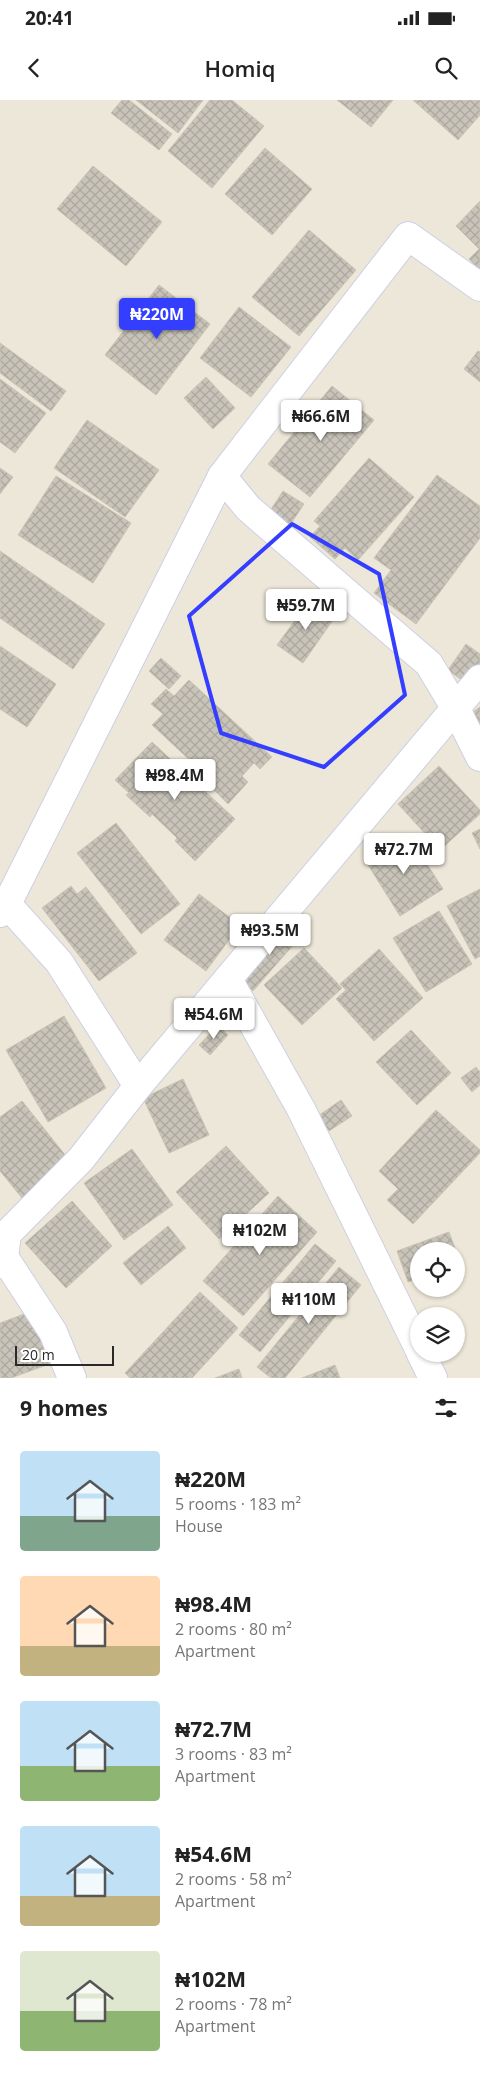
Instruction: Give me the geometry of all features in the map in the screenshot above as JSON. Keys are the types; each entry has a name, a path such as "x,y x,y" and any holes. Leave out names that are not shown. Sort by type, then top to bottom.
{"street":[{"path":"138,1086 59,962 3,909 222,476 408,236 480,287"},
{"path":"222,476 248,508 428,664 456,709 480,757"},
{"path":"72,1378 53,1332 2,1260 7,1234 82,1159 138,1086 480,679"},
{"path":"228,979 300,1109 410,1331"},
{"path":"425,1362 433,1378"}],"highlighted area":[{"path":"292,524 379,574 405,695 324,767 221,733 189,616"}],"building":[{"path":"122,100 129,100 172,134 159,150 111,113"},
{"path":"136,100 203,100 178,133"},
{"path":"210,100 232,100 264,126 212,188 168,151"},
{"path":"337,100 393,100 371,127"},
{"path":"413,100 480,100 480,115 458,140"},
{"path":"265,148 312,189 272,235 225,194"},
{"path":"93,166 162,222 126,266 57,209"},
{"path":"480,201 480,270 469,259 479,249 456,226"},
{"path":"309,230 356,270 299,336 252,297"},
{"path":"159,285 210,324 156,395 105,355"},
{"path":"239,307 291,347 251,397 200,358"},
{"path":"0,343 66,391 51,411 0,373"},
{"path":"478,351 480,352 480,382 464,369"},
{"path":"206,377 235,408 213,429 184,398"},
{"path":"0,379 46,413 15,453 0,442"},
{"path":"332,386 374,420 310,497 268,464"},
{"path":"87,420 159,470 125,517 54,468"},
{"path":"369,458 414,497 358,560 345,548 335,559 310,537 320,526 314,521"},
{"path":"0,468 13,477 0,494"},
{"path":"437,475 480,506 480,538 416,624 374,593 391,570 374,558"},
{"path":"56,476 131,523 93,583 18,535"},
{"path":"283,491 304,504 286,531 266,517"},
{"path":"0,551 105,624 73,669 0,618"},
{"path":"310,600 335,617 303,663 277,645"},
{"path":"466,644 480,654 480,664 466,683 448,670"},
{"path":"0,646 56,684 27,727 0,709"},
{"path":"161,658 181,676 169,689 149,671"},
{"path":"189,680 272,757 260,769 254,763 242,776 248,782 228,804 205,781 208,777 152,725 163,714 151,704 166,689 174,696"},
{"path":"480,707 480,726 470,714"},
{"path":"152,742 235,819 195,861 175,841 177,838 152,814 150,817 126,795 129,793 115,780"},
{"path":"439,766 480,810 480,814 440,850 398,804"},
{"path":"116,823 180,904 141,934 77,853"},
{"path":"480,829 480,849 472,833"},
{"path":"407,833 443,889 400,916 365,860"},
{"path":"71,886 77,894 86,887 137,953 99,981 42,908"},
{"path":"480,889 480,956 475,959 447,906"},
{"path":"199,894 240,925 206,971 164,940"},
{"path":"439,911 472,964 426,992 393,938"},
{"path":"286,920 302,935 253,991 237,977"},
{"path":"304,948 342,988 302,1025 264,985"},
{"path":"379,949 423,998 374,1041 336,999 346,990 340,984"},
{"path":"64,1016 106,1088 48,1122 6,1050"},
{"path":"218,1025 228,1035 210,1055 199,1045"},
{"path":"411,1030 451,1073 417,1105 376,1062"},
{"path":"476,1067 480,1072 480,1085 472,1092 461,1078"},
{"path":"183,1079 209,1135 169,1153 143,1098"},
{"path":"341,1100 352,1116 329,1131 318,1116"},
{"path":"22,1101 70,1161 22,1198 0,1171 0,1117"},
{"path":"436,1110 480,1150 480,1153 413,1224 387,1200 398,1189 379,1171"},
{"path":"226,1146 269,1193 219,1239 176,1192"},
{"path":"132,1149 173,1205 124,1240 84,1183"},
{"path":"278,1196 317,1232 243,1316 203,1281"},
{"path":"72,1201 112,1246 66,1288 25,1243"},
{"path":"168,1226 186,1248 141,1285 123,1263"},
{"path":"449,1232 453,1242 422,1242"},
{"path":"315,1244 336,1261 260,1352 239,1335"},
{"path":"410,1246 410,1281 408,1282 397,1251"},
{"path":"339,1267 361,1285 285,1378 271,1378 257,1367"},
{"path":"200,1292 238,1328 192,1378 130,1378 125,1373"},
{"path":"35,1310 55,1362 11,1378 0,1378 0,1323"},
{"path":"335,1365 340,1378 302,1378"},
{"path":"239,1369 242,1378 215,1378"}]}
